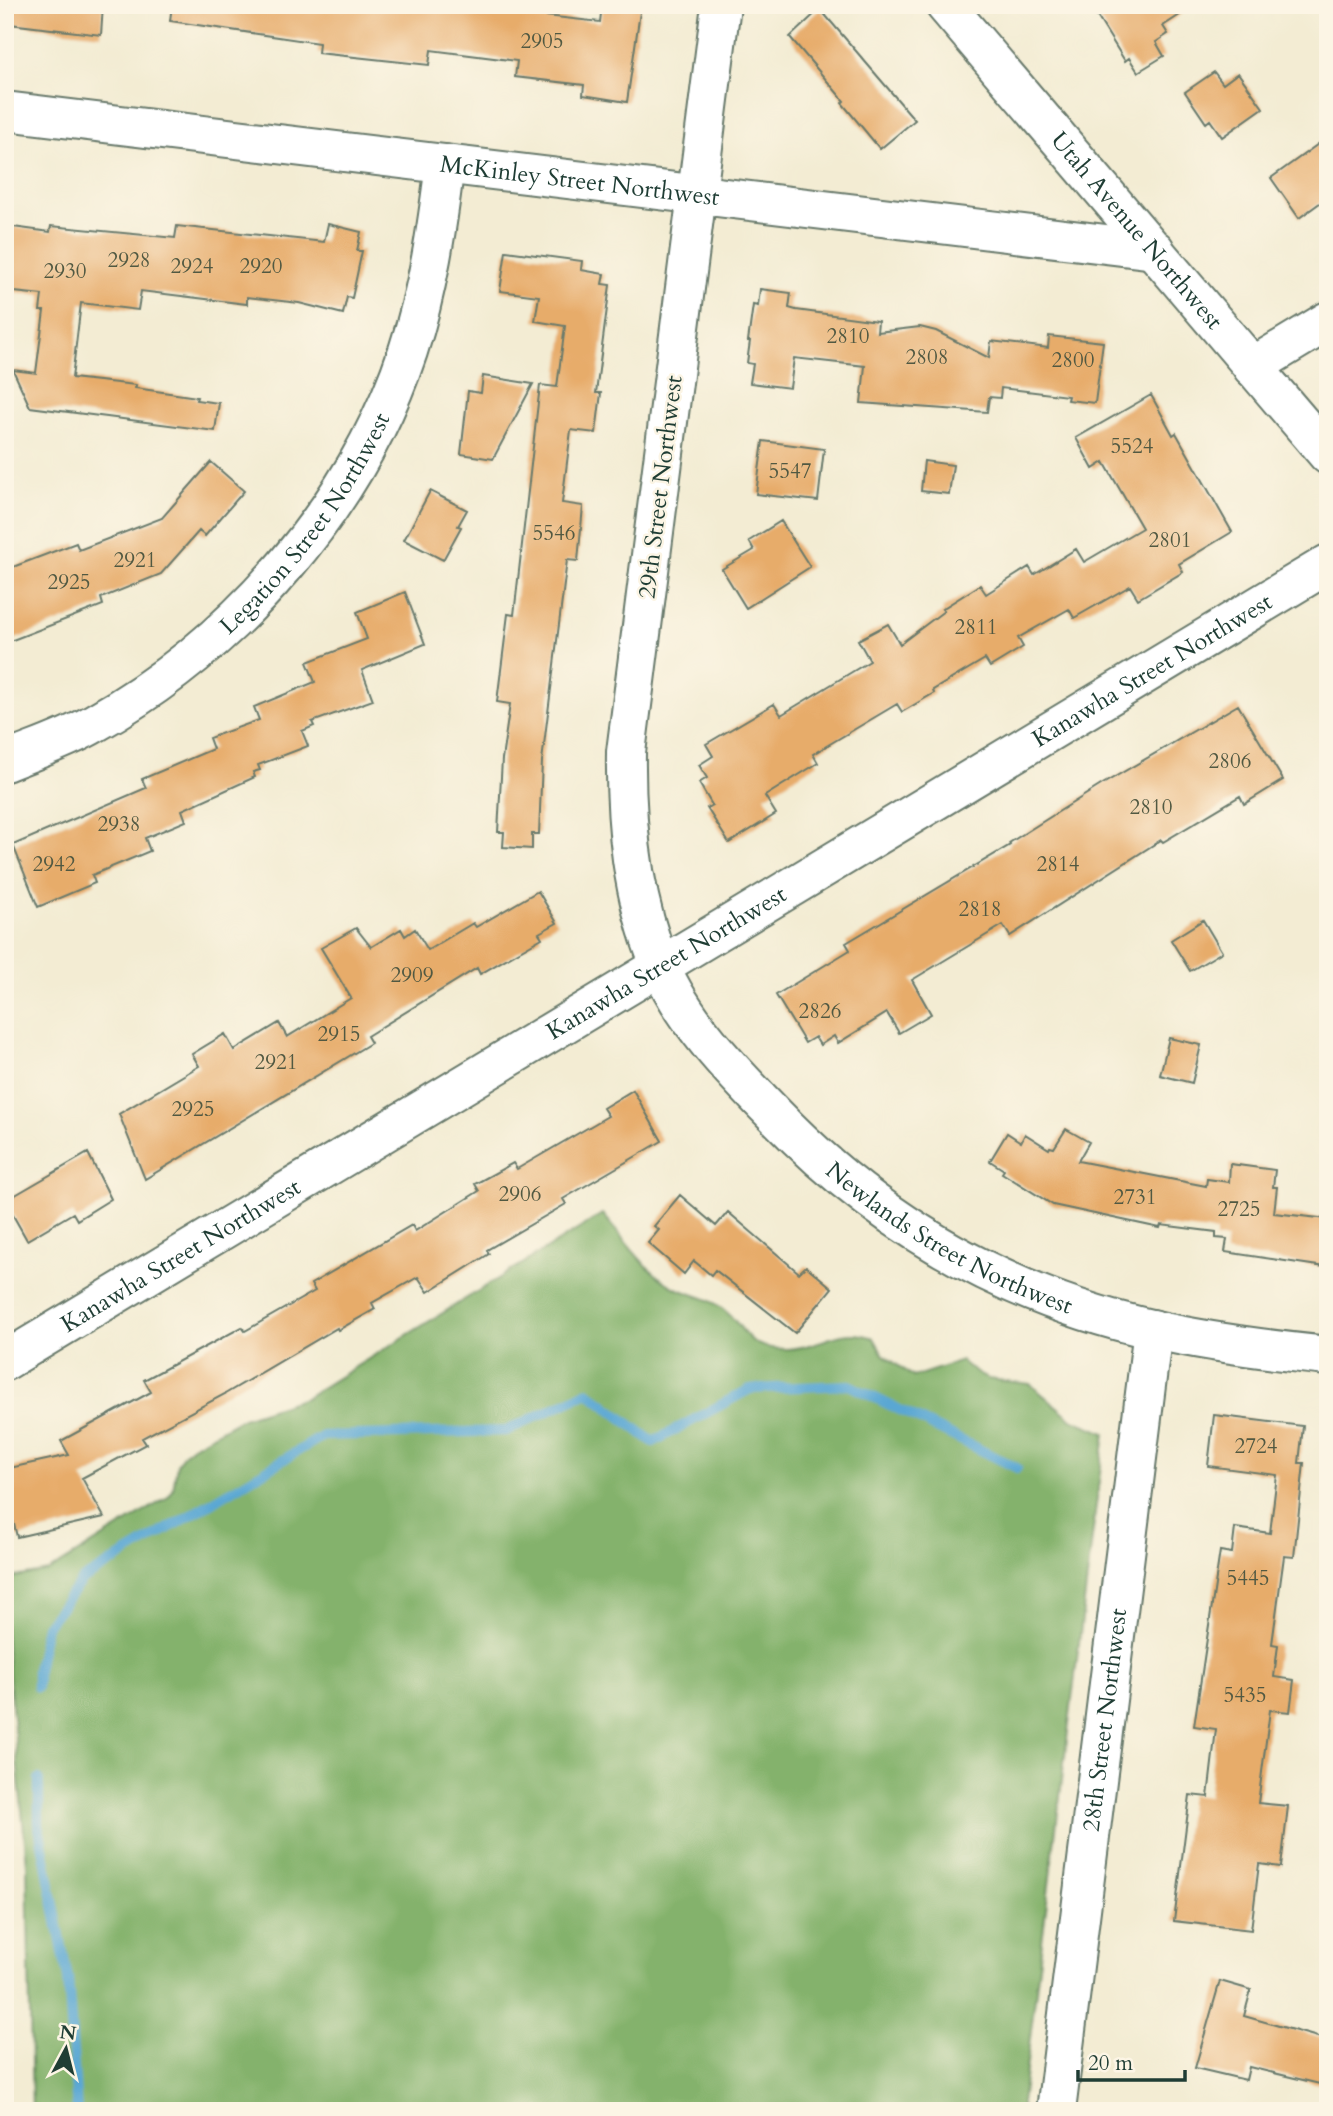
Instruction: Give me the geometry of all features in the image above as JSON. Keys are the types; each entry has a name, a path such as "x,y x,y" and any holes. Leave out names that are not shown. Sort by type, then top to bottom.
{"street":[{"name":"29th Street Northwest","path":"660,966 644,917 630,846 626,752 721,5"},
{"name":"Utah Avenue Northwest","path":"945,5 1328,455"},
{"name":"McKinley Street Northwest","path":"5,111 1155,250"},
{"name":"Legation Street Northwest","path":"5,762 92,725 167,676 233,621 307,538 364,450 388,402 407,353 432,255 445,164"},
{"path":"1252,367 1328,321"},
{"name":"Kanawha Street Northwest","path":"5,1361 1328,564"},
{"name":"Newlands Street Northwest","path":"660,966 686,1011 761,1101 814,1155 868,1200 947,1251 1001,1279 1098,1314 1215,1342 1328,1356"},
{"name":"28th Street Northwest","path":"1056,2111 1153,1329"}],"green space":[{"path":"603,1214 654,1273 674,1287 718,1305 748,1337 762,1346 799,1348 850,1334 874,1338 883,1354 913,1377 961,1361 988,1379 1030,1384 1073,1420 1105,1433 1021,2111 32,2111 27,1864 5,1633 7,1582 15,1577 49,1571 168,1497 173,1490 177,1464 184,1453 194,1445 243,1418 305,1398"}],"building":[{"path":"11,5 103,5 101,35 10,24"},
{"path":"172,5 501,5 501,11 600,22 602,5 641,5 627,102 583,95 584,85 515,77 517,61 431,50 429,65 318,53 319,43 170,21"},
{"path":"1090,5 1195,5 1163,26 1168,34 1156,42 1164,56 1138,72 1129,58 1125,61"},
{"path":"820,9 915,120 880,149 790,37"},
{"path":"1214,72 1223,84 1238,73 1263,108 1222,137 1210,120 1206,123 1185,92"},
{"path":"1328,137 1328,197 1299,218 1271,178"},
{"path":"328,224 361,232 357,251 362,251 352,298 347,297 343,314 299,303 247,297 247,304 141,291 138,310 81,303 72,378 136,385 135,388 219,403 215,431 30,407 13,370 36,373 44,311 40,311 42,295 5,291 5,226 50,232 51,226 175,238 177,226 324,242"},
{"path":"506,251 582,261 581,270 604,274 602,284 610,285 596,393 601,393 596,433 571,430 562,503 583,506 578,561 567,560 542,761 539,834 532,834 532,849 503,847 504,832 498,832 502,759 510,704 497,702 508,614 514,615 540,385 557,387 565,326 535,321 539,296 500,291"},
{"path":"760,289 791,293 789,308 796,310 878,321 877,332 920,327 936,331 989,358 991,341 1048,348 1049,336 1103,342 1095,403 1067,400 1068,396 1001,388 1000,398 989,397 987,412 861,403 865,366 794,358 790,388 750,383 753,364 747,363 748,341 753,305 758,306"},
{"path":"483,376 533,384 493,459 461,454 468,391 481,393"},
{"path":"1151,395 1173,435 1176,433 1232,532 1179,564 1183,572 1138,599 1130,586 1074,618 1069,609 1018,638 1023,647 990,667 985,659 902,712 897,704 813,754 818,763 765,796 776,814 729,843 707,808 712,805 699,783 707,778 699,765 713,756 706,744 774,704 781,715 870,661 858,640 888,624 900,644 944,611 942,609 980,585 986,594 1029,567 1034,575 1076,549 1084,562 1142,528 1104,462 1093,469 1076,438"},
{"path":"763,441 824,449 818,501 756,494"},
{"path":"924,461 953,465 949,494 921,491"},
{"path":"211,462 244,491 205,536 199,531 161,574 101,598 103,605 5,643 5,570 76,543 79,550 162,518"},
{"path":"430,491 467,510 443,560 404,540"},
{"path":"781,521 810,567 746,608 722,569 754,550 749,541"},
{"path":"405,592 425,644 362,670 373,700 312,722 314,726 302,731 308,746 258,765 260,770 253,772 255,777 182,810 186,821 145,838 150,851 92,875 95,883 38,907 13,845 146,788 142,779 213,749 209,738 259,720 254,707 315,682 307,662 367,639 357,612"},
{"path":"1238,705 1283,780 1244,804 1240,796 1163,842 1161,840 1010,936 1003,925 912,980 931,1014 899,1033 887,1013 838,1043 834,1036 820,1045 815,1037 805,1043 776,995 850,950 846,943 1010,845 1009,843 1101,785"},
{"path":"538,891 557,923 539,933 542,938 480,974 477,968 367,1036 371,1043 145,1179 119,1114 199,1066 192,1054 225,1034 234,1050 279,1023 287,1037 351,998 321,948 356,928 371,947 401,929 405,936 415,929 428,950 473,923 476,927"},
{"path":"1203,920 1222,952 1190,971 1171,940"},
{"path":"1169,1038 1201,1045 1192,1083 1160,1075"},
{"path":"633,1090 662,1141 563,1199 566,1204 487,1250 489,1254 428,1292 418,1277 372,1303 375,1309 142,1438 146,1444 82,1478 104,1517 17,1537 5,1485 5,1469 69,1455 61,1441 151,1392 144,1380 242,1327 245,1331 315,1291 311,1284 412,1225 415,1231 479,1191 475,1184 513,1163 517,1169 608,1116 603,1108"},
{"path":"1066,1129 1089,1142 1078,1161 1206,1186 1207,1179 1229,1182 1230,1164 1275,1170 1273,1187 1277,1187 1274,1213 1328,1219 1328,1262 1325,1262 1325,1267 1225,1252 1227,1239 1216,1238 1216,1232 1161,1225 1160,1228 1053,1205 1002,1173 1004,1170 990,1161 1007,1133 1021,1142 1025,1134 1049,1149 1054,1148"},
{"path":"88,1153 111,1199 77,1220 73,1213 27,1240 5,1201"},
{"path":"680,1195 716,1226 728,1212 799,1273 806,1266 832,1288 795,1333 715,1270 711,1275 694,1261 684,1274 648,1243 659,1230 654,1226"},
{"path":"1214,1415 1303,1426 1299,1463 1304,1463 1294,1557 1284,1556 1272,1644 1278,1645 1274,1677 1294,1680 1290,1712 1270,1710 1258,1803 1288,1806 1281,1867 1259,1864 1251,1930 1174,1921 1190,1795 1208,1797 1216,1729 1194,1726 1220,1551 1232,1553 1235,1528 1270,1533 1277,1475 1208,1466"},
{"path":"1220,1981 1251,1990 1244,2016 1328,2040 1328,2086 1249,2067 1246,2080 1195,2068"}],"waterway":[{"path":"37,1687 37,1670 46,1626 82,1580 323,1436 506,1431 588,1392 653,1442 750,1389 849,1385 1017,1468"},
{"path":"39,1779 39,1827 68,1978 77,2111"}]}
